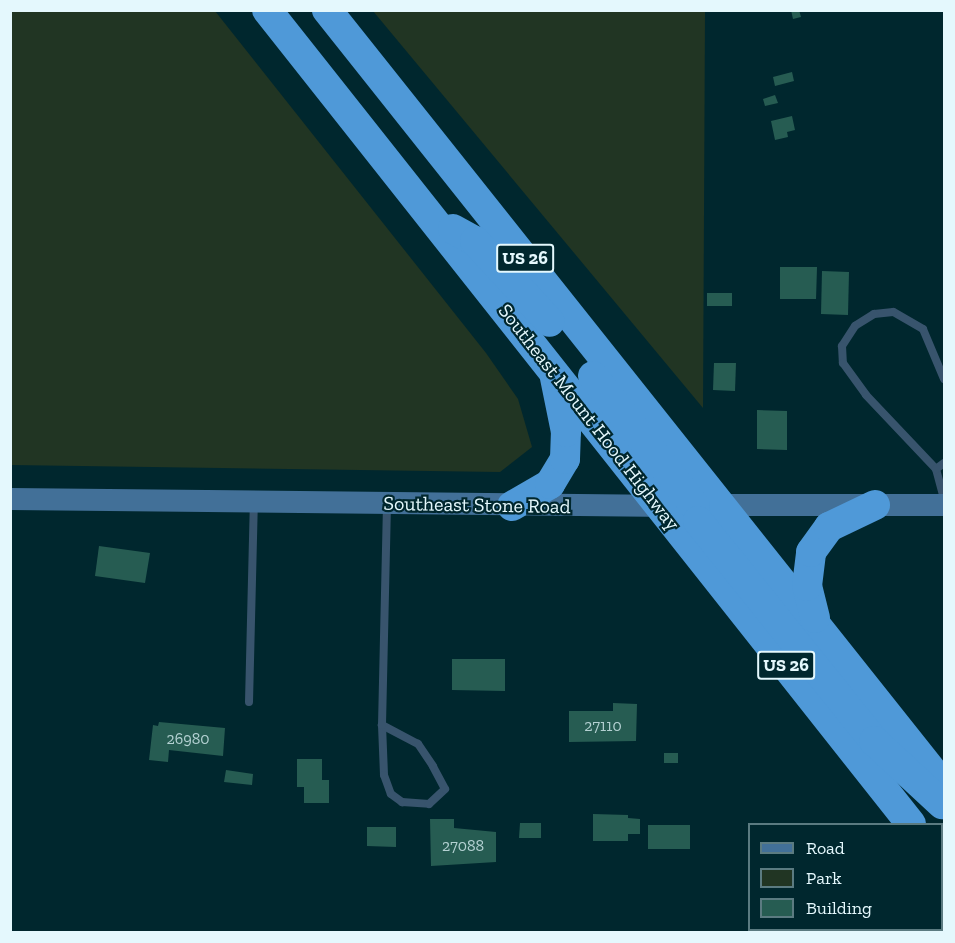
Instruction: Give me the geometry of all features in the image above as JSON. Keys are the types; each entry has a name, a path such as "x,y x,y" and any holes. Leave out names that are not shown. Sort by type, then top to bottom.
{"highway":[{"name":"Southeast Mount Hood Highway","path":"267,10 554,372 816,624 945,786"},
{"name":"Southeast Mount Hood Highway","path":"327,10 691,506 910,823"},
{"path":"430,216 475,241 531,298 874,741 927,794 945,806"},
{"path":"512,506 550,484 565,459 566,432 554,372"},
{"path":"816,624 807,586 812,552 829,527 875,505"}],"street":[{"name":"Southeast Stone Road","path":"10,499 512,506 945,505"}],"lane":[{"path":"945,379 923,329 893,312 874,314 855,326 842,346 843,363 866,395 936,469 945,498"},
{"path":"936,469 945,463"},
{"path":"249,702 254,501"},
{"path":"382,725 418,744 433,766 445,789 429,804 402,802 391,794 384,775 382,725 387,504"}],"green space":[{"path":"11,10 215,11 486,353 518,399 532,447 500,472 11,465"},
{"path":"373,11 705,11 703,408"}],"building":[{"path":"791,10 799,10 801,17 793,19"},
{"path":"792,72 794,81 775,86 773,77"},
{"path":"775,95 778,103 765,106 763,99"},
{"path":"792,116 795,130 787,132 788,137 775,140 771,121"},
{"path":"780,267 817,267 816,299 780,299"},
{"path":"822,271 849,272 848,315 821,314"},
{"path":"707,293 732,293 732,306 707,306"},
{"path":"714,363 736,363 735,391 713,390"},
{"path":"757,410 787,411 787,450 757,449"},
{"path":"99,546 150,553 145,583 95,576"},
{"path":"452,659 505,659 505,691 452,690"},
{"path":"613,703 637,704 636,741 569,742 569,711 613,711"},
{"path":"159,722 225,728 223,756 169,750 168,762 149,760 153,725 158,726"},
{"path":"664,753 678,753 678,763 664,763"},
{"path":"297,759 322,759 322,780 329,780 329,803 304,803 304,787 297,787"},
{"path":"226,770 253,774 252,785 224,782"},
{"path":"593,814 628,815 628,818 640,819 640,834 628,834 628,841 593,841"},
{"path":"430,819 454,819 454,828 496,832 496,862 431,866"},
{"path":"520,823 541,823 541,838 519,838"},
{"path":"648,825 690,825 690,849 648,849"},
{"path":"367,827 396,827 396,847 367,846"},
{"path":"857,931 901,931 901,932"}]}
